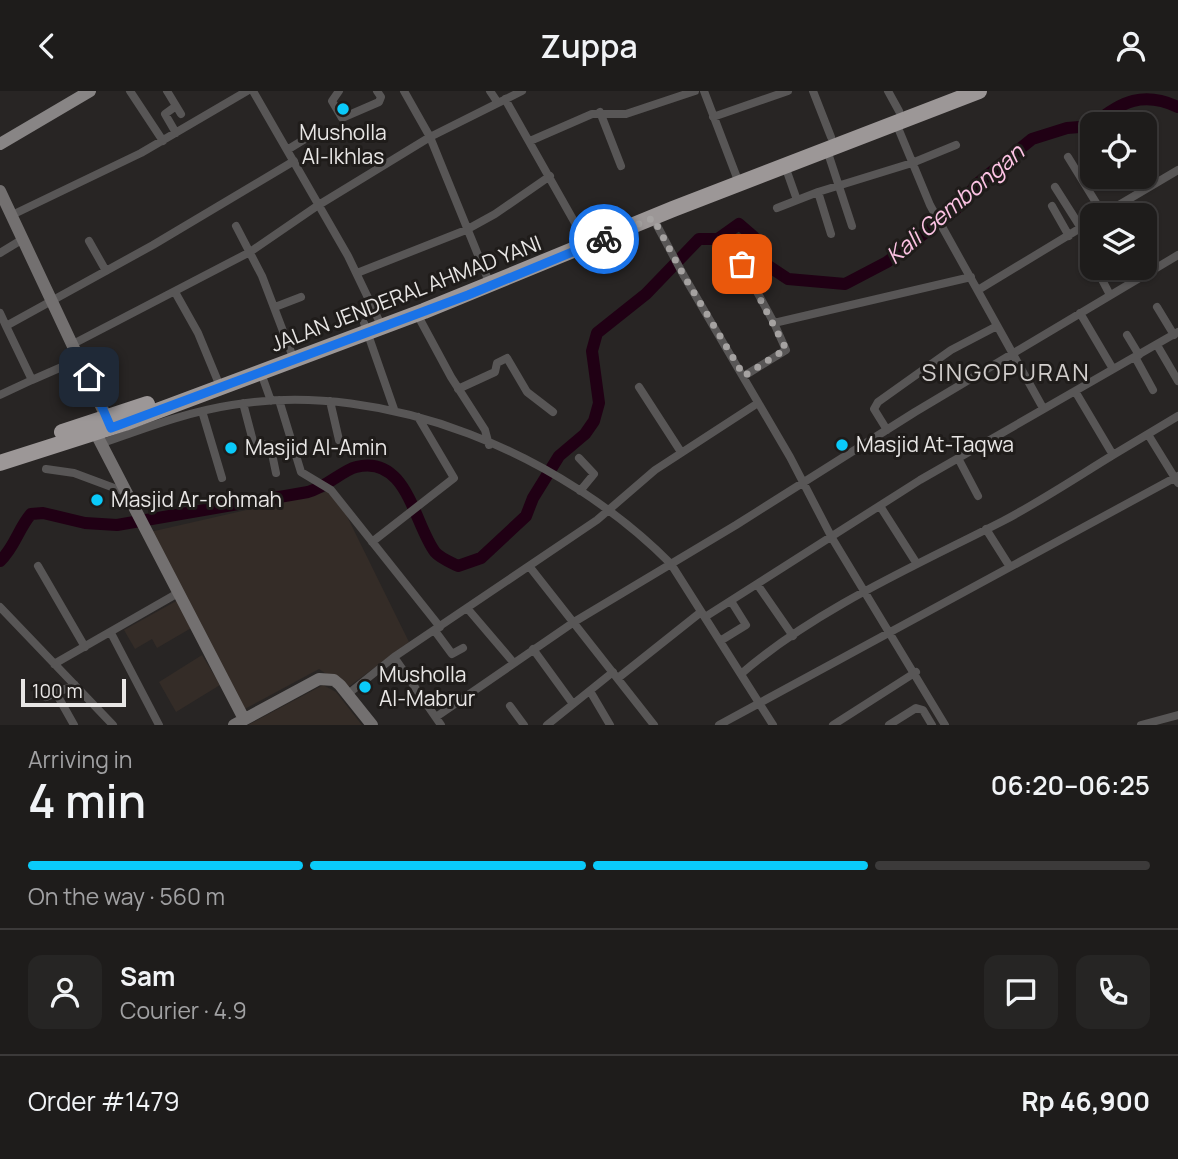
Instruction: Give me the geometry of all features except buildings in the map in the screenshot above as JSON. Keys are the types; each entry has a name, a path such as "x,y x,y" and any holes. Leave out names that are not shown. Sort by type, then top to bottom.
{"highway":[{"name":"JALAN JENDERAL AHMAD YANI","path":"897,117 952,91"},
{"name":"JALAN JENDERAL AHMAD YANI","path":"0,463 95,433 109,422 291,352 373,325 417,314 737,178 897,117 979,91"},
{"name":"JALAN JENDERAL AHMAD YANI","path":"109,422 261,373 487,277 653,218 737,178 785,166 829,143"},
{"name":"JALAN JENDERAL AHMAD YANI","path":"0,453 95,433"}],"main road":[{"path":"0,144 90,91"}],"street":[{"path":"130,91 163,141"},
{"path":"167,91 179,110 164,114 176,134"},
{"path":"12,215 163,141 247,91"},
{"path":"265,91 255,93 357,273 394,409"},
{"path":"339,91 332,101 342,118 379,102 382,97 377,91"},
{"path":"404,91 430,137 487,277"},
{"path":"489,91 501,101 530,141 585,241"},
{"path":"73,344 250,252 320,204 430,137 522,91"},
{"path":"530,141 600,112 626,114 695,91"},
{"path":"704,91 737,178"},
{"path":"713,117 788,91"},
{"path":"813,91 852,226"},
{"path":"888,91 912,163 934,213 1043,408"},
{"path":"600,112 621,166"},
{"path":"287,150 318,131"},
{"path":"776,208 912,163 956,145"},
{"path":"1068,157 1095,203"},
{"path":"6,326 294,161"},
{"path":"785,166 797,200"},
{"path":"1122,203 1178,170"},
{"path":"357,273 466,230 550,176"},
{"path":"1055,187 1080,226"},
{"path":"0,191 109,422"},
{"path":"818,192 831,234"},
{"path":"1052,206 1069,236"},
{"path":"653,218 675,261 744,376 832,538 916,672 945,725"},
{"path":"236,226 275,307 291,352"},
{"path":"978,289 1080,229"},
{"path":"0,253 23,239"},
{"path":"89,241 106,271"},
{"path":"394,657 438,721 513,662 573,622 1012,353 1178,255"},
{"path":"742,264 786,350 744,376"},
{"path":"774,323 971,277"},
{"path":"1102,280 1110,296"},
{"path":"175,292 198,333 217,379"},
{"path":"275,307 301,297"},
{"path":"549,725 590,691 703,614 731,601 958,458 1176,334 1157,307"},
{"path":"0,313 32,380"},
{"path":"1080,313 1113,369"},
{"path":"417,314 458,389 485,430 489,445"},
{"path":"887,430 874,405 951,350 997,326"},
{"path":"1127,335 1153,390"},
{"path":"1157,345 1178,381"},
{"path":"458,389 495,372 495,365 507,358 527,392 554,412"},
{"path":"0,395 80,359"},
{"path":"261,373 275,401 298,466 306,476 328,487 437,629 452,654 463,648"},
{"path":"639,387 681,452"},
{"path":"1075,391 1113,455"},
{"path":"330,401 339,440"},
{"path":"372,725 334,680 319,678 239,722 178,593 95,433 243,403 330,401 394,409 489,445 547,473 610,509 671,564 773,725"},
{"path":"243,403 254,445 270,444 276,473"},
{"path":"348,694 394,657 610,509 655,470 758,403"},
{"path":"202,411 222,478"},
{"path":"741,674 793,636 866,592 986,529 1149,436 1178,416"},
{"path":"372,542 454,478 418,417"},
{"path":"719,725 1177,479 1149,436"},
{"path":"579,458 594,474 580,491"},
{"path":"958,458 978,496"},
{"path":"46,469 74,473 125,492"},
{"path":"880,506 917,564"},
{"path":"986,529 1010,567"},
{"path":"38,566 85,647"},
{"path":"529,566 654,725"},
{"path":"757,585 793,636"},
{"path":"54,664 178,593"},
{"path":"720,641 746,625 731,601"},
{"path":"0,607 113,725"},
{"path":"467,608 513,662"},
{"path":"111,633 159,725"},
{"path":"533,649 573,704"},
{"path":"833,725 916,672"},
{"path":"46,697 75,685"},
{"path":"590,691 610,725"},
{"path":"56,693 74,725"},
{"path":"510,706 524,725"},
{"path":"889,725 916,709 923,710 931,724 940,716"},
{"path":"1141,725 1178,715"}],"shaded area":[{"path":"334,490 409,642 347,688 319,669 241,711 150,532"},
{"path":"178,600 193,627 157,648 152,639 135,649 124,630"},
{"path":"202,655 220,685 176,712 159,682"},
{"path":"323,685 336,692 362,725 248,725"}],"waterway":[{"name":"Kali Gembongan","path":"1110,112 1123,104 1144,99 1166,102 1178,107"},
{"name":"Kali Gembongan","path":"0,561 31,514 43,513 85,523 117,525 308,492 351,469 373,466 387,471 398,481 437,554 458,566 481,558 526,516 533,498 559,456 585,434 594,421 599,403 592,351 597,333 646,294 699,239 718,239 739,224 754,237 755,257 788,279 845,284 887,262 956,209 977,184 1032,139 1067,128 1080,127"}],"way so far":[{"path":"604,239 653,218 744,376 786,349 742,264"}],"place":[{"name":"Musholla Al-Ikhlas","path":"343,109"},
{"name":"Masjid At-Taqwa","path":"842,445"},
{"name":"Masjid Al-Amin","path":"231,448"},
{"name":"Masjid Ar-rohmah","path":"97,500"},
{"name":"Musholla Al-Mabrur","path":"365,687"}],"district":[{"name":"SINGOPURAN","path":"1006,373"}],"route":[{"path":"89,377 111,428 468,295 604,239"}]}
